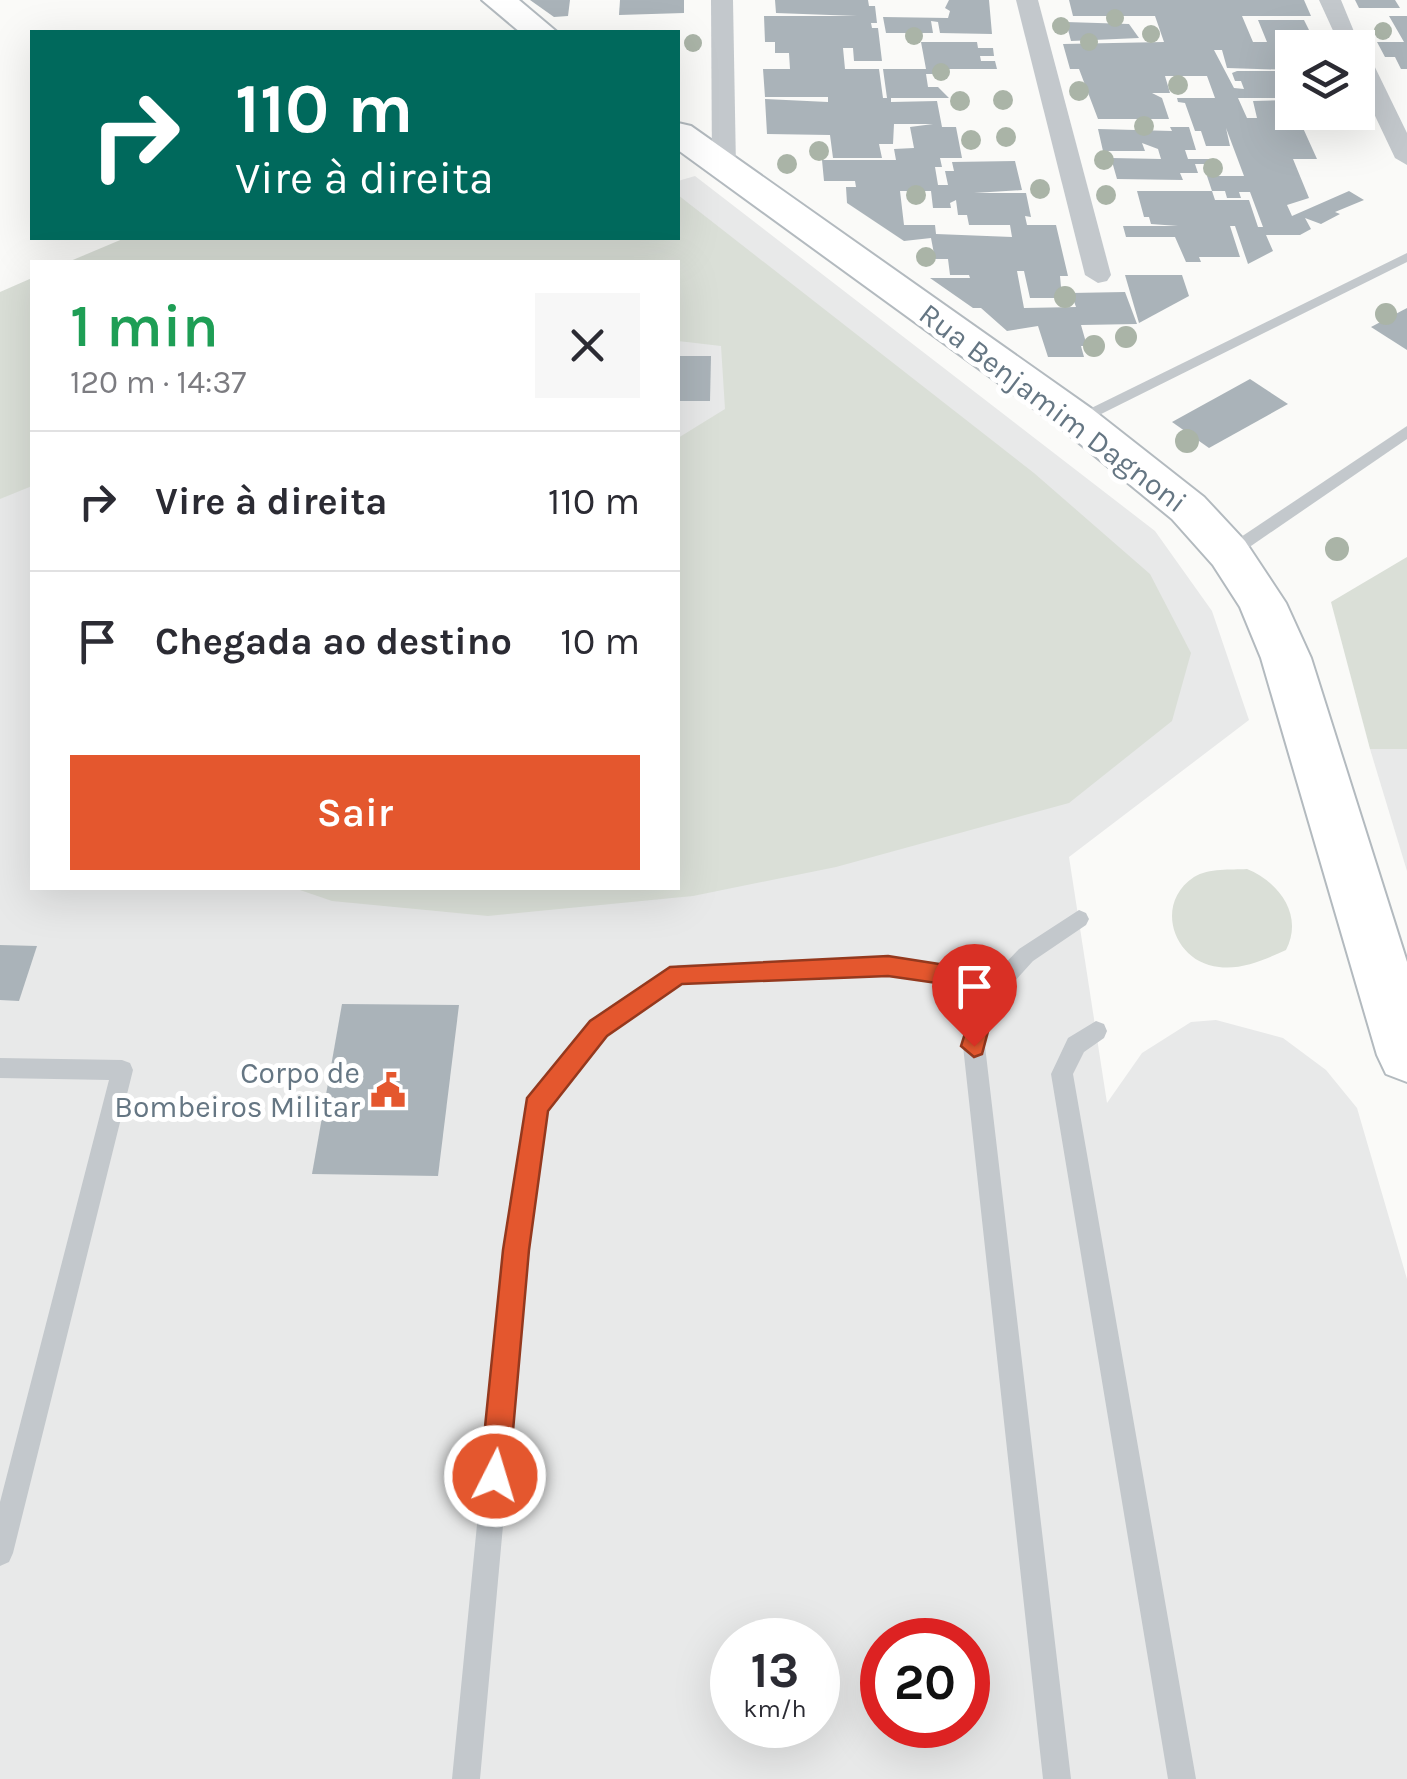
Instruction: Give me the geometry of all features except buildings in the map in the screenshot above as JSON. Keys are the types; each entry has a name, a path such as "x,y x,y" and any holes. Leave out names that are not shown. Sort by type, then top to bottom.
{"street":[{"path":"498,0 537,30"},
{"path":"722,0 724,168"},
{"path":"1027,0 1098,275"},
{"path":"1330,0 1344,30"},
{"path":"1375,91 1407,158"},
{"name":"Rua Benjamim Dagnoni","path":"680,135 1076,418 1188,508 1229,552 1262,603 1286,658 1407,1055"}],"lane":[{"path":"1076,418 1407,257"},
{"path":"1229,552 1407,430"},
{"path":"1057,1779 974,1046 984,1000 1026,956 1079,919"},
{"path":"466,1779 516,1250 536,1106 598,1029 678,974 888,966 1001,982"},
{"path":"1096,1030 1076,1045 1062,1074 1182,1779"},
{"path":"0,1068 122,1070 0,1553"}],"shaded area":[{"path":"695,176 1155,531 1212,611 1249,720 1069,857 1107,1103 1142,1053 1191,1022 1216,1020 1283,1038 1326,1070 1357,1108 1407,1279 1407,1779 0,1779 0,388 30,379 30,890 680,890 680,180"},
{"path":"680,197 1034,473 1150,574 1191,653 1172,721 1069,803 836,867 693,896 488,916 332,901 300,890 680,890 680,437 725,409 721,346 680,341 680,260 73,260 120,240 680,240"},
{"path":"30,279 30,487 0,499 0,292"},
{"path":"1407,557 1407,749 1370,749 1331,602"},
{"path":"1370,749 1407,749 1407,871"},
{"path":"1247,869 1269,882 1285,901 1292,924 1286,950 1236,967 1203,963 1190,955 1174,931 1174,902 1181,888 1200,874"}],"place":[{"name":"Corpo de Bombeiros Militar","path":"388,1090"}],"route":[{"path":"495,1476 516,1250 536,1106 598,1029 678,974 888,966 1001,982 984,1000 974,1046"}]}
